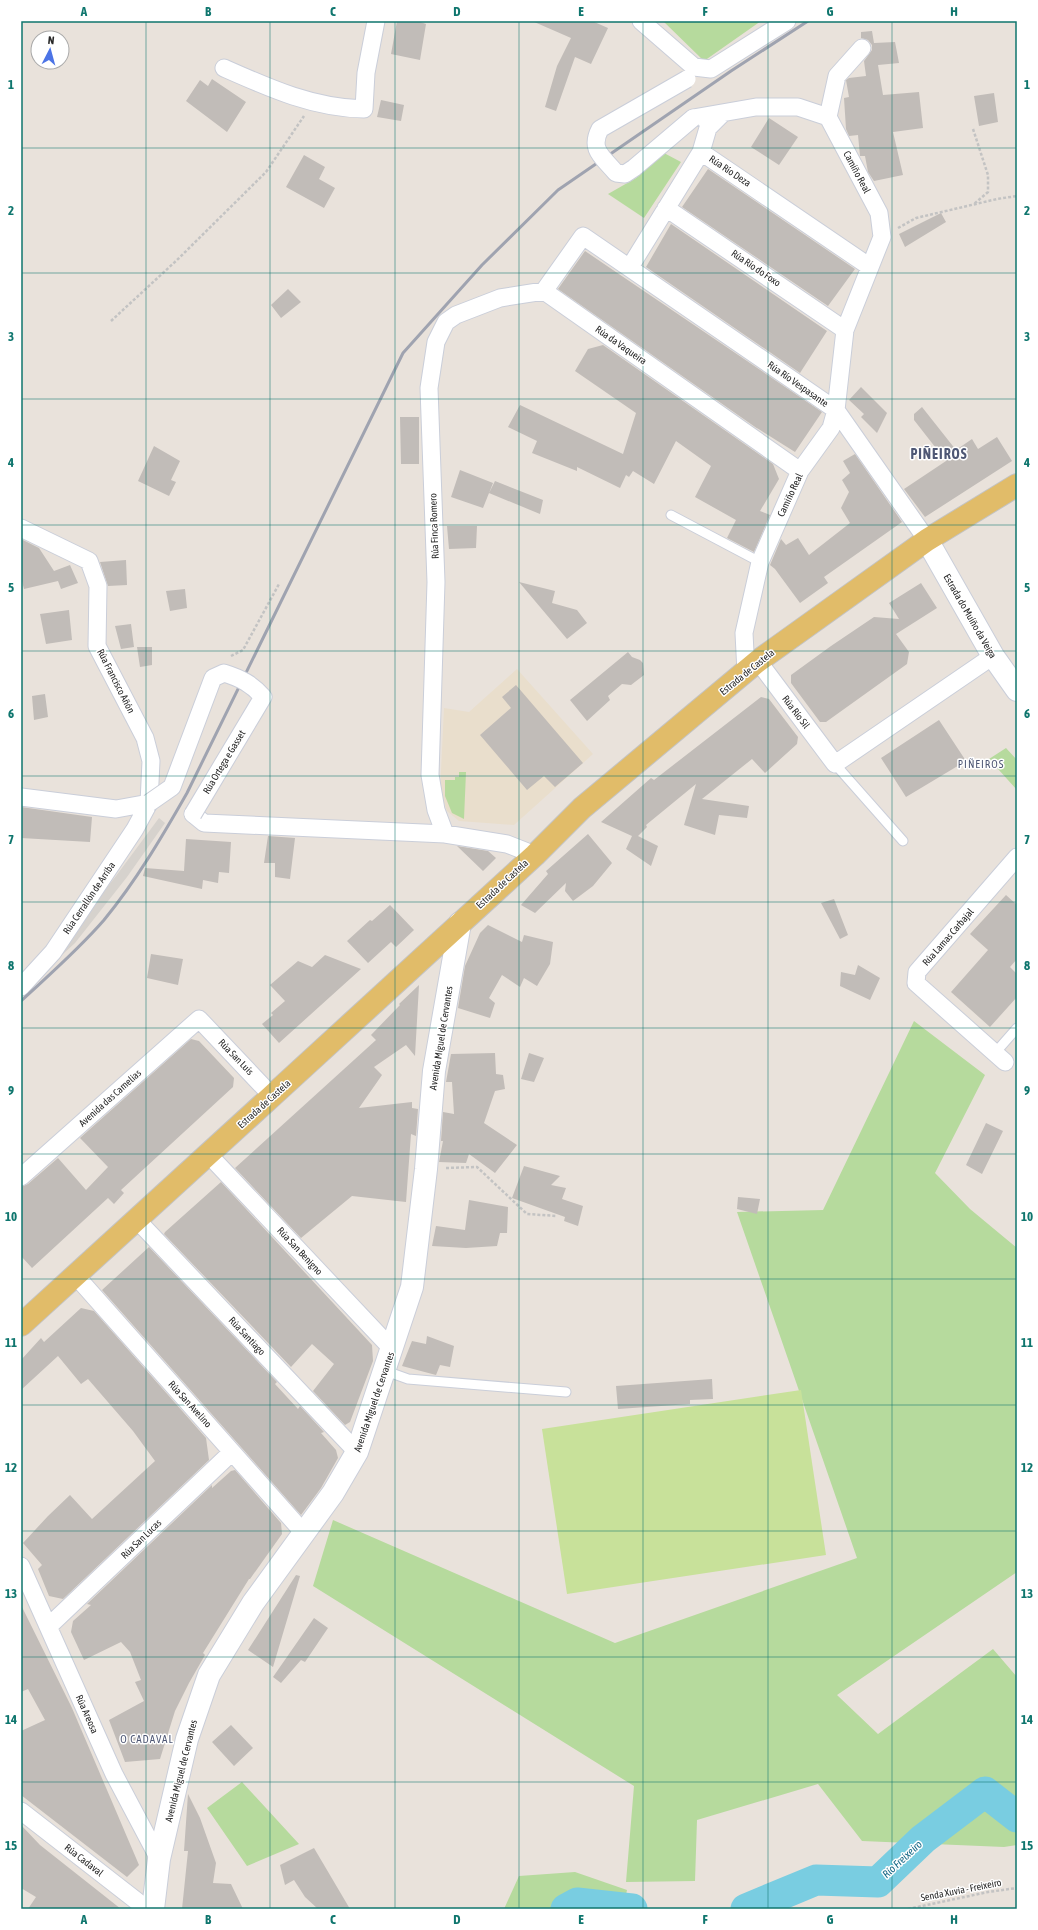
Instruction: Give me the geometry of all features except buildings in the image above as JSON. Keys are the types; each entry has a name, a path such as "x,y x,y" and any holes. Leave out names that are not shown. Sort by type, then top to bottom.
{"main road":[{"name":"Estrada de Castela","path":"21,1325 534,855 582,808 752,666 927,540 1017,485"}],"street":[{"path":"224,68 271,89 313,103 343,108 364,109 366,73 376,21"},
{"path":"641,21 691,73"},
{"path":"787,21 711,69 691,73 600,129 596,138 596,148 616,173 625,174 693,118 756,107 798,106 828,117 837,76 862,48"},
{"path":"701,152 708,128 723,113"},
{"name":"Camiño Real","path":"752,666 744,633 760,562 800,471 831,428 836,410 846,330 882,237 879,213 828,117"},
{"name":"Rúa Río Deza","path":"630,267 701,152 870,267"},
{"name":"Rúa Río do Foxo","path":"666,208 846,330"},
{"path":"544,291 583,236 630,267"},
{"name":"Rúa Río Vespasante","path":"630,267 836,410 927,540"},
{"name":"Rúa da Vaqueira","path":"544,291 800,471"},
{"name":"Rúa Finca Romero","path":"445,834 436,810 430,775 436,582 429,388 436,342 446,322 456,315 500,298 544,291"},
{"name":"Rúa Francisco Añón","path":"21,528 89,561 98,586 97,646 145,738 151,761 149,803"},
{"name":"Estrada do Muíño da Veiga","path":"927,540 993,656 1017,690"},
{"path":"835,764 993,656"},
{"name":"Rúa Río Sil","path":"752,666 835,764"},
{"name":"Rúa Ortega e Gasset","path":"21,797 116,809 149,803 172,788 213,678 224,673 254,686 263,697 193,814 204,823 445,834 507,844 534,855"},
{"name":"Rúa Cerrallón de Arriba","path":"21,987 52,952 131,835 149,803"},
{"name":"Rúa Lamas Carbajal","path":"1000,1058 916,983 917,972 1017,857"},
{"name":"Avenida Miguel de Cervantes","path":"153,1909 159,1859 187,1739 209,1675 253,1603 303,1532 333,1493 357,1452 383,1370 392,1349 412,1287 426,1169 434,1071 460,923"},
{"name":"Rúa San Luís","path":"199,1019 272,1096"},
{"name":"Avenida das Camelias","path":"21,1177 199,1019"},
{"name":"Rúa San Benigno","path":"208,1154 392,1349"},
{"name":"Rúa Santiago","path":"137,1220 357,1452"},
{"name":"Rúa San Avelino","path":"76,1276 303,1532"},
{"name":"Rúa San Lucas","path":"49,1626 232,1452"},
{"name":"Rúa Areosa","path":"21,1566 114,1774 159,1859"},
{"name":"Rúa Cadaval","path":"21,1811 147,1909"}],"lane":[{"path":"671,514 760,562"},
{"path":"835,764 903,841"},
{"path":"1000,1058 1017,1028"},
{"path":"383,1370 408,1379 566,1392"}],"path":[{"path":"111,321 177,260 266,172 313,103"},
{"path":"973,129 988,175 988,192 973,205"},
{"path":"882,237 916,218 1017,196"},
{"path":"426,1169 477,1167 527,1214 557,1216"},
{"name":"Senda Xuvia - Freixeiro","path":"908,1909 988,1892 1017,1888"}],"shaded area":[{"path":"517,669 593,754 514,825 459,821 447,811 440,792 444,708 469,712"},
{"path":"159,818 165,823 127,877 75,943 51,965 86,914"}],"green space":[{"path":"663,21 761,21 704,61"},
{"path":"664,153 681,162 644,218 608,194 636,178"},
{"path":"1006,748 1017,760 1017,790 989,759"},
{"path":"459,772 466,772 464,819 452,813 445,796 445,780 455,780 455,777 459,777"},
{"path":"914,1021 985,1075 935,1173 970,1209 1017,1248 1017,1572 837,1695 878,1734 993,1649 1017,1677 1017,1845 1004,1847 862,1841 818,1784 697,1820 695,1881 626,1882 634,1786 313,1586 333,1520 615,1643 857,1558 737,1212 823,1210"},
{"path":"801,1390 826,1555 567,1594 542,1429"},
{"path":"242,1782 299,1844 247,1866 207,1808"},
{"path":"575,1872 627,1890 623,1909 504,1909 519,1876"}],"waterway":[{"name":"Río Freixeiro","path":"746,1909 816,1880 878,1882 923,1839 985,1792 1017,1817"},
{"name":"Río Freixeiro","path":"566,1909 577,1903 632,1909"}],"railway":[{"path":"21,1001 74,952 104,920 138,874 168,826 187,793 403,353 482,265 558,190 731,71 808,21"}],"district":[{"name":"PIÑEIROS","path":"939,454"},
{"name":"PIÑEIROS","path":"981,764"},
{"name":"O CADAVAL","path":"147,1739"}]}
